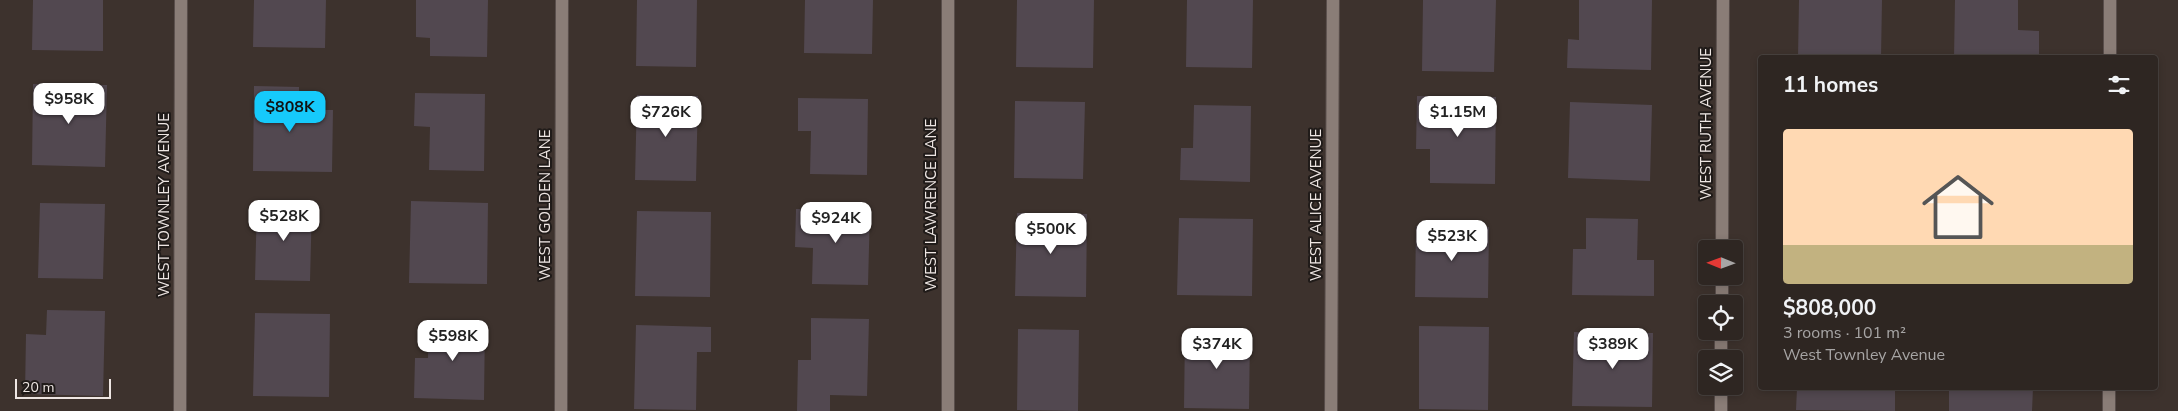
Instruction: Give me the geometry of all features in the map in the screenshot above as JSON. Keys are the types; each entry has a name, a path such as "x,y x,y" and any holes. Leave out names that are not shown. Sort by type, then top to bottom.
{"street":[{"name":"WEST TOWNLEY AVENUE","path":"180,411 181,0"},
{"name":"WEST GOLDEN LANE","path":"561,411 562,0"},
{"name":"WEST LAWRENCE LANE","path":"948,0 948,411"},
{"name":"WEST ALICE AVENUE","path":"1331,411 1333,0"},
{"name":"WEST RUTH AVENUE","path":"1722,240 1723,0"},
{"path":"2110,0 2110,55"},
{"path":"2109,390 2109,411"},
{"path":"1721,395 1721,411"}],"building":[{"path":"33,0 103,0 103,51 32,50"},
{"path":"254,0 326,0 325,48 253,47"},
{"path":"416,0 488,0 487,57 430,56 430,38 416,37"},
{"path":"637,0 697,0 696,67 636,66"},
{"path":"805,0 873,0 872,54 804,53"},
{"path":"1017,0 1094,0 1093,68 1016,67"},
{"path":"1187,0 1253,0 1252,68 1186,67"},
{"path":"1423,0 1496,0 1494,72 1422,71"},
{"path":"1579,0 1652,0 1651,70 1567,68 1568,39 1579,40"},
{"path":"1799,0 1882,0 1881,55 1798,55"},
{"path":"1955,0 2018,0 2018,30 2039,31 2039,55 1954,55"},
{"path":"33,84 107,85 105,167 32,165"},
{"path":"254,86 299,87 299,110 333,110 332,172 253,171"},
{"path":"415,93 485,94 484,171 429,170 430,127 414,126"},
{"path":"637,95 698,96 696,181 635,180"},
{"path":"1417,96 1496,97 1495,184 1430,183 1430,149 1416,149"},
{"path":"798,98 868,99 867,175 810,174 811,131 798,131"},
{"path":"1015,101 1085,102 1083,179 1014,178"},
{"path":"1570,102 1652,105 1650,181 1568,178"},
{"path":"1194,105 1251,106 1250,182 1180,180 1181,148 1193,148"},
{"path":"411,201 488,203 487,284 409,283"},
{"path":"40,203 105,204 103,279 38,278"},
{"path":"257,203 312,204 310,281 255,280"},
{"path":"796,209 870,210 868,285 812,284 813,248 795,247"},
{"path":"637,211 711,212 710,297 635,296"},
{"path":"1017,213 1087,214 1086,297 1015,296"},
{"path":"1179,218 1253,219 1252,296 1177,295"},
{"path":"1586,218 1638,219 1637,260 1654,260 1654,296 1572,295 1573,249 1586,249"},
{"path":"1416,226 1489,227 1488,298 1415,297"},
{"path":"47,310 105,311 103,396 25,394 26,334 46,335"},
{"path":"255,313 330,314 329,397 253,396"},
{"path":"811,318 869,319 867,396 830,395 830,411 797,411 798,360 811,360"},
{"path":"429,321 485,322 484,400 414,398 415,358 428,358"},
{"path":"636,325 711,327 711,352 697,352 696,410 634,409"},
{"path":"1419,326 1489,327 1488,410 1419,409"},
{"path":"1018,329 1079,330 1078,411 1017,410"},
{"path":"1185,331 1250,333 1249,409 1184,408"},
{"path":"1574,332 1653,333 1652,407 1572,406"},
{"path":"1797,390 1895,390 1895,411 1796,410"},
{"path":"1949,390 2033,390 2032,411 1949,411"}]}
